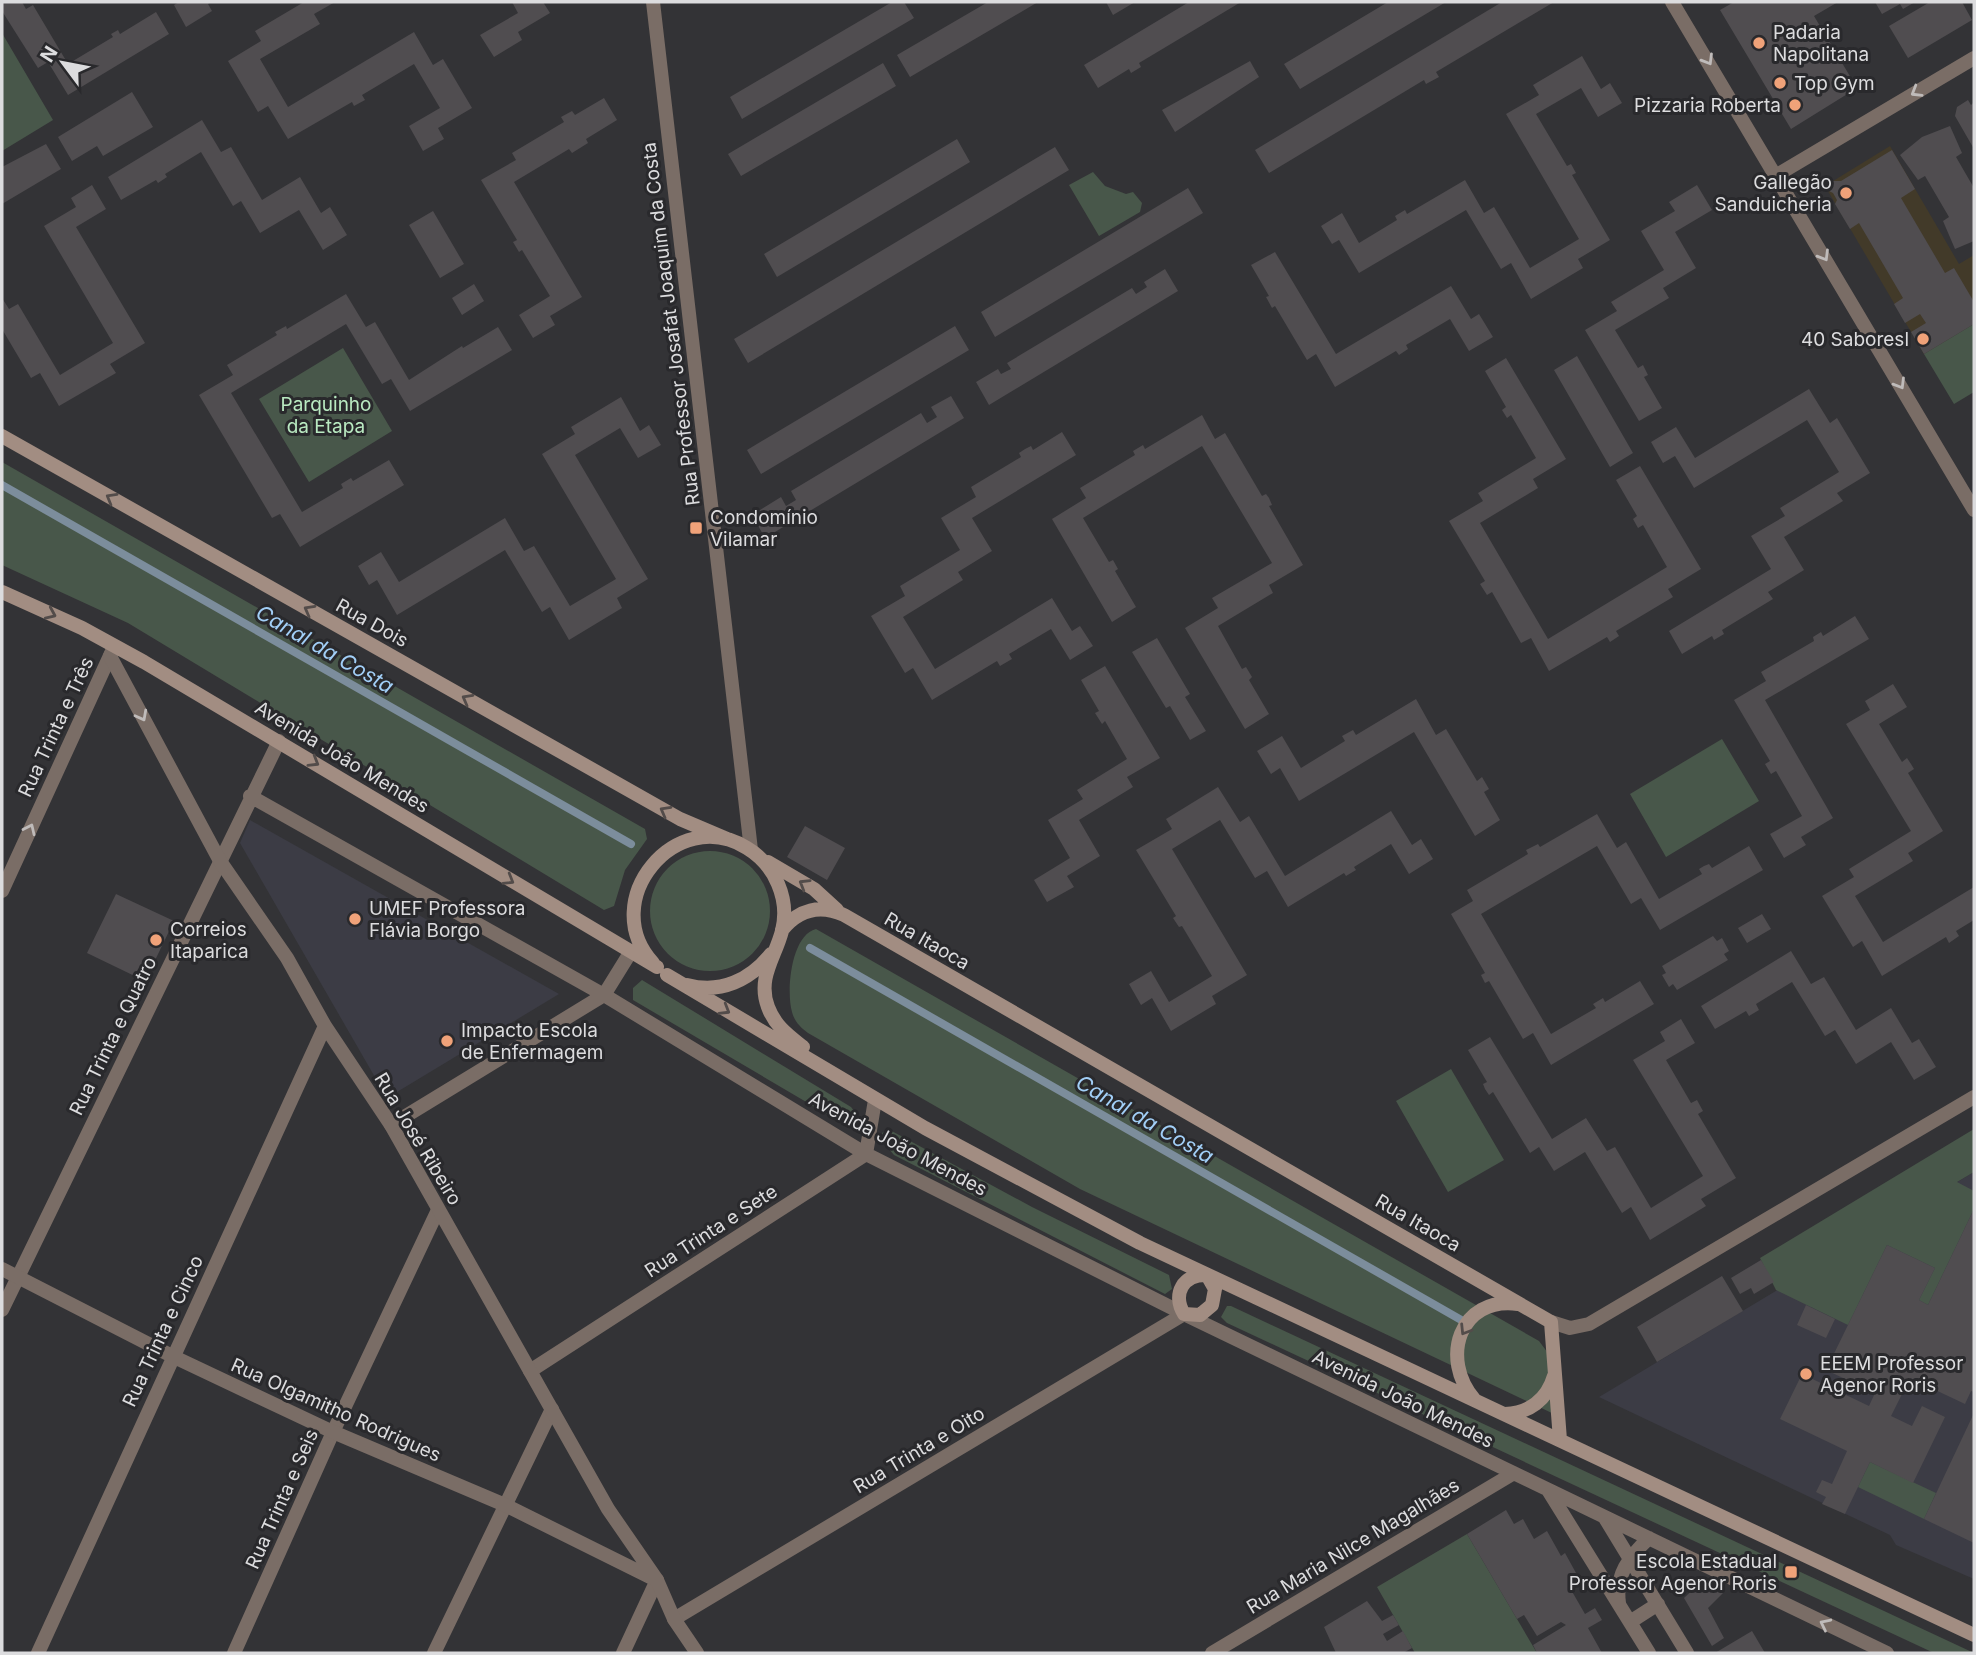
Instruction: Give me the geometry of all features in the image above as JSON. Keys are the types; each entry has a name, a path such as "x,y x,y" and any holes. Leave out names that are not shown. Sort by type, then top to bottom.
{"main road":[{"name":"Rua Dois","path":"2,436 680,819 727,839"},
{"name":"Avenida João Mendes","path":"2,592 278,741 875,1100 1041,1191 1228,1286 1974,1635"},
{"path":"771,954 754,973 730,985 691,986 662,971 642,948 634,925 634,901 642,878 656,859 677,844 701,837 727,839 814,889 844,915"},
{"path":"756,854 777,879 784,904 782,930 767,966 765,993 773,1017 788,1037 838,1078"},
{"path":"782,930 796,916 814,909 825,909 844,915"},
{"name":"Rua Itaoca","path":"844,915 1551,1322"},
{"path":"1182,1263 1184,1314 1192,1316 1207,1311 1216,1297 1228,1286"},
{"path":"1165,1305 1174,1301 1192,1276 1206,1275 1212,1281 1216,1297"},
{"path":"1476,1401 1461,1382 1456,1368 1455,1352 1462,1330 1485,1309 1499,1304 1522,1306"},
{"path":"1207,1311 1211,1327"},
{"path":"1551,1322 1560,1440"},
{"path":"1503,1414 1521,1412 1538,1403 1549,1389 1555,1372"}],"street":[{"name":"Rua Professor Josafat Joaquim da Costa","path":"653,2 756,854"},
{"path":"1672,2 1974,510"},
{"path":"1777,175 1974,58"},
{"name":"Rua José Ribeiro","path":"112,650 220,861 287,958 325,1026 391,1125 608,1509 657,1580 674,1619 697,1653"},
{"name":"Rua Trinta e Três","path":"2,891 112,650"},
{"name":"Rua Trinta e Quatro","path":"2,1310 278,741"},
{"name":"Avenida João Mendes","path":"250,796 604,995 866,1154 1165,1305 1649,1538"},
{"path":"391,1125 604,995 630,953"},
{"name":"Rua Trinta e Cinco","path":"38,1653 325,1026"},
{"name":"Rua Itaoca","path":"1551,1322 1570,1328 1589,1324 1974,1097"},
{"path":"866,1154 875,1100"},
{"name":"Rua Trinta e Sete","path":"530,1371 866,1154"},
{"name":"Rua Trinta e Seis","path":"234,1653 333,1432 438,1210"},
{"name":"Rua Olgamitho Rodrigues","path":"2,1269 172,1356 333,1432 505,1505 657,1580"},
{"name":"Rua Trinta e Oito","path":"674,1619 1184,1314"},
{"path":"434,1653 552,1409"},
{"name":"Rua Maria Nilce Magalhães","path":"1212,1653 1232,1648 1514,1473"},
{"path":"1547,1489 1648,1653"},
{"path":"1605,1517 1687,1653"},
{"path":"1619,1605 1619,1580 1630,1558 1649,1538 1887,1653"},
{"path":"623,1653 657,1580"},
{"path":"1630,1622 1658,1604"}],"shaded area":[{"path":"1890,146 1959,264 1974,255 1974,324 1924,354 1825,186"},
{"name":"UMEF Professora Flávia Borgo","path":"250,820 559,994 387,1098 240,843"},
{"name":"EEEM Professor Agenor Roris","path":"1974,1172 1974,1579 1896,1545 1890,1535 1599,1397"}],"green space":[{"path":"2,33 53,120 2,151"},
{"path":"1093,172 1105,186 1126,194 1133,192 1142,203 1140,212 1099,236 1069,185"},
{"path":"1974,324 1974,392 1954,404 1924,354"},
{"name":"Parquinho da Etapa","path":"343,348 392,431 309,482 259,399"},
{"path":"2,462 645,829 647,839 625,870 614,906 604,910 128,623 2,565"},
{"path":"1722,739 1759,801 1666,857 1630,794"},
{"path":"710,851 733,856 752,869 765,888 770,911 765,934 752,953 733,966 710,971 687,966 668,953 655,934 650,911 655,888 668,869 687,856"},
{"path":"816,929 1539,1341 1548,1353 1556,1415 1080,1189 808,1033 793,1015 790,978 801,942 808,933"},
{"path":"642,980 851,1107 858,1116 854,1130 633,1000 633,988"},
{"path":"1451,1069 1504,1160 1448,1192 1396,1101"},
{"path":"888,1129 1032,1207 1169,1275 1172,1289 1165,1294 894,1155 883,1142 882,1133"},
{"path":"1974,1129 1974,1172 1957,1182 1974,1191 1974,1209 1928,1305 1919,1300 1935,1268 1887,1245 1848,1325 1776,1290 1760,1258"},
{"path":"1227,1306 1974,1653 1934,1653 1227,1323 1221,1317"},
{"path":"1870,1462 1936,1493 1924,1519 1858,1487"},
{"path":"1467,1534 1537,1653 1415,1653 1377,1587"}],"building":[{"path":"2,2 22,2 26,9 33,5 68,64 113,37 111,34 118,30 120,34 156,12 169,34 68,95 48,62 38,68 2,11"},
{"path":"179,2 211,2 208,4 212,11 186,27 174,5"},
{"path":"304,2 335,2 314,14 320,24 260,59 288,107 414,32 433,65 443,59 472,108 438,128 444,139 423,151 409,126 440,108 414,64 362,95 365,100 354,106 352,102 288,139 268,106 258,112 228,61 261,41 255,31"},
{"path":"512,2 543,2 550,13 518,32 522,40 494,57 480,35 518,13"},
{"path":"892,2 904,2 914,18 742,119 730,97"},
{"path":"988,2 1038,2 910,77 897,55"},
{"path":"1106,2 1135,2 1113,15"},
{"path":"1189,2 1241,2 1139,63 1141,67 1131,73 1129,69 1098,88 1084,65"},
{"path":"1388,2 1446,2 1300,89 1284,64"},
{"path":"1502,2 1554,2 1436,72 1439,77 1426,84 1424,80 1269,173 1255,150"},
{"path":"1734,2 1838,2 1814,16 1857,88 1791,129 1720,10"},
{"path":"1875,2 1915,2 1903,9 1900,4 1882,14"},
{"path":"1930,2 1962,2 1972,20 1908,58 1889,26"},
{"path":"1582,56 1601,89 1610,83 1622,103 1598,117 1581,88 1536,114 1567,166 1571,164 1576,173 1572,175 1610,240 1578,259 1583,268 1531,299 1511,263 1501,269 1466,210 1359,273 1339,240 1332,244 1321,226 1342,213 1359,243 1397,220 1395,216 1405,210 1407,214 1465,180 1484,213 1494,207 1530,268 1579,239 1506,114 1539,95 1533,85"},
{"path":"1250,61 1259,77 1175,132 1162,110"},
{"path":"883,63 896,86 741,176 728,154"},
{"path":"132,92 153,127 103,156 97,146 72,161 58,137"},
{"path":"604,98 617,120 586,139 588,143 572,153 569,149 514,182 582,297 550,316 555,325 533,338 519,315 550,296 522,250 519,252 513,242 517,240 481,180 516,160 512,153 564,122 561,117 572,111 575,115"},
{"path":"1968,100 1971,105 1974,102 1974,149 1955,116 1957,107"},
{"path":"202,120 221,152 231,147 262,200 300,177 321,213 330,207 347,235 323,250 299,210 260,233 241,201 233,206 201,152 165,174 167,177 158,183 156,180 121,200 108,177"},
{"path":"1950,126 1962,153 1956,157 1974,188 1974,241 1955,249 1943,221 1949,217 1925,176 1918,180 1900,155 1922,137"},
{"path":"957,139 970,162 777,277 764,254"},
{"path":"46,144 61,169 2,204 2,167"},
{"path":"1055,147 1069,170 748,363 734,339"},
{"path":"1892,150 1915,189 1901,198 1945,273 1954,268 1974,302 1974,324 1924,354 1911,332 1926,323 1920,314 1905,323 1894,304 1903,298 1859,223 1850,229 1835,204 1837,200 1833,193 1827,190 1832,181 1841,181"},
{"path":"92,185 106,209 76,227 145,343 110,364 116,373 59,406 40,373 31,378 2,329 2,298 9,309 18,304 60,375 113,343 44,226 76,207 71,198"},
{"path":"1697,185 1712,210 1675,232 1696,268 1663,288 1669,298 1615,330 1638,368 1643,365 1648,375 1644,377 1662,408 1639,421 1585,330 1617,311 1611,302 1664,270 1641,231 1675,211 1669,202"},
{"path":"1188,188 1203,213 995,337 981,312"},
{"path":"433,211 464,264 440,278 409,225"},
{"path":"1275,252 1336,354 1451,286 1471,319 1479,314 1493,337 1469,351 1450,319 1406,345 1408,349 1399,355 1396,351 1335,387 1316,354 1307,360 1275,306 1272,308 1266,297 1269,296 1251,265"},
{"path":"1165,269 1178,291 989,405 976,382 998,369 1001,374 1011,369 1007,363 1132,288 1136,294 1147,287 1144,282"},
{"path":"474,284 484,301 462,315 452,298"},
{"path":"346,294 366,327 375,322 409,380 498,327 512,350 410,411 391,379 382,384 346,324 231,393 302,512 343,488 341,484 351,478 353,481 389,460 404,485 300,547 280,514 272,518 199,395 233,375 227,365 277,335 275,332 286,326 287,329"},
{"path":"955,326 969,350 761,474 747,450"},
{"path":"1577,356 1633,453 1610,467 1554,370"},
{"path":"1506,358 1566,459 1533,479 1538,488 1480,523 1548,639 1667,567 1643,525 1638,528 1633,519 1637,516 1616,480 1640,466 1701,569 1668,589 1673,597 1616,631 1619,636 1610,642 1607,637 1549,671 1531,638 1521,643 1492,592 1487,595 1480,584 1485,581 1449,521 1483,501 1478,493 1536,458 1511,415 1507,418 1502,410 1506,407 1485,371"},
{"path":"1809,389 1830,423 1837,418 1870,473 1837,493 1843,501 1784,537 1804,570 1768,592 1773,599 1722,630 1724,634 1714,640 1712,636 1682,654 1669,631 1771,569 1751,536 1785,516 1780,508 1839,472 1807,420 1694,488 1675,456 1663,463 1651,442 1676,427 1695,458"},
{"path":"951,396 964,418 765,538 752,515 781,497 786,506 796,500 791,491 921,413 927,423 937,417 931,407"},
{"path":"621,397 640,431 649,425 661,445 638,458 620,428 575,455 648,579 617,598 622,608 569,640 550,607 542,612 505,550 397,615 377,580 369,585 358,566 381,552 399,582 505,518 524,551 534,546 570,606 616,579 542,454 575,434 571,427"},
{"path":"1202,415 1215,439 1225,433 1262,496 1266,494 1269,498 1272,505 1269,506 1303,565 1269,585 1273,593 1218,626 1242,669 1246,667 1252,677 1249,680 1269,714 1245,729 1185,628 1218,608 1212,598 1272,563 1202,446 1083,518 1109,562 1113,560 1118,569 1115,571 1136,607 1112,622 1052,519 1086,498 1080,488 1135,455 1133,451 1143,445 1145,449"},
{"path":"1062,432 1076,455 972,518 992,551 958,572 963,580 903,617 935,669 1052,598 1072,631 1080,626 1093,646 1070,660 1051,629 1009,654 1012,659 1000,666 997,661 932,700 913,668 905,673 871,616 905,596 900,586 960,550 941,518 976,497 971,487 1021,457 1019,453 1025,449 1031,446 1033,450"},
{"path":"1855,616 1869,639 1765,700 1833,818 1801,837 1806,845 1784,858 1770,834 1802,816 1776,771 1771,774 1765,764 1770,761 1734,700 1766,681 1761,672 1814,641 1813,637 1821,632 1823,636"},
{"path":"1157,638 1190,694 1185,697 1206,731 1190,740 1170,706 1166,708 1132,652"},
{"path":"1105,666 1160,758 1127,777 1133,787 1079,820 1100,856 1067,876 1074,887 1047,902 1034,880 1070,858 1048,820 1083,799 1077,790 1127,759 1105,721 1102,724 1095,713 1099,711 1081,680"},
{"path":"1893,684 1907,707 1879,724 1902,762 1907,758 1914,769 1908,773 1943,831 1908,853 1913,861 1855,896 1883,942 1974,887 1974,920 1956,931 1959,936 1949,943 1946,937 1882,976 1862,941 1853,947 1822,896 1854,877 1849,869 1911,831 1846,724 1870,710 1865,701"},
{"path":"1416,699 1436,735 1446,729 1477,781 1482,777 1489,789 1484,792 1500,820 1475,836 1414,732 1299,801 1280,768 1271,774 1257,751 1282,736 1301,768 1345,741 1342,736 1353,730 1356,735"},
{"path":"1218,787 1240,822 1249,816 1285,876 1391,811 1412,845 1421,839 1433,859 1409,874 1391,844 1354,867 1356,870 1346,876 1344,873 1288,907 1267,871 1255,878 1220,820 1172,849 1247,975 1212,996 1216,1004 1171,1031 1152,998 1141,1005 1129,984 1151,971 1169,1002 1212,976 1182,926 1179,927 1173,918 1176,916 1136,850 1172,829 1166,819"},
{"path":"1597,814 1617,848 1626,842 1659,899 1702,874 1699,869 1704,866 1709,864 1712,868 1749,846 1763,870 1660,930 1641,898 1631,904 1597,846 1481,914 1551,1034 1596,1008 1593,1004 1603,998 1605,1002 1640,981 1654,1004 1551,1065 1533,1033 1523,1039 1489,981 1485,983 1481,975 1485,973 1451,914 1473,901 1467,890 1528,854 1526,850 1538,844 1540,847"},
{"path":"805,826 845,848 827,880 787,857"},
{"path":"116,894 174,921 145,981 87,953"},
{"path":"1762,914 1771,929 1747,943 1738,928"},
{"path":"1713,936 1717,941 1722,938 1729,951 1724,954 1728,960 1677,990 1673,984 1669,987 1662,975 1666,973 1662,966"},
{"path":"1791,951 1811,984 1824,977 1856,1030 1891,1008 1912,1043 1919,1039 1936,1067 1914,1080 1891,1042 1856,1064 1835,1030 1825,1036 1792,982 1756,1004 1759,1010 1749,1016 1746,1011 1715,1029 1701,1006"},
{"path":"1681,1019 1695,1043 1666,1060 1691,1103 1697,1100 1703,1111 1698,1114 1736,1178 1701,1199 1706,1206 1650,1240 1631,1207 1622,1213 1585,1152 1554,1171 1539,1147 1530,1153 1493,1092 1489,1095 1485,1089 1483,1084 1487,1082 1468,1050 1490,1037 1552,1139 1586,1118 1607,1151 1615,1147 1651,1208 1703,1176 1633,1060 1665,1041 1660,1032"},
{"path":"1974,1209 1974,1392 1971,1391 1965,1404 1910,1378 1891,1416 1912,1426 1922,1406 1945,1417 1913,1483 1870,1462 1845,1514 1822,1504 1826,1497 1816,1492 1822,1480 1832,1484 1847,1451 1780,1419 1802,1374 1869,1406 1875,1393 1826,1370 1887,1245 1935,1268 1919,1300 1928,1305"},
{"path":"1761,1260 1774,1282 1754,1294 1751,1288 1740,1294 1731,1278"},
{"path":"1722,1276 1743,1311 1657,1362 1637,1327"},
{"path":"1806,1305 1835,1319 1826,1338 1797,1325"},
{"path":"1974,1413 1974,1543 1924,1519"},
{"path":"1506,1510 1514,1524 1523,1519 1534,1539 1547,1531 1561,1556 1565,1553 1581,1582 1570,1588 1585,1614 1595,1608 1602,1620 1588,1628 1602,1653 1537,1653 1533,1645 1566,1625 1561,1622 1537,1636 1524,1615 1517,1619 1467,1534"},
{"path":"1701,1582 1723,1593 1708,1608 1724,1638 1712,1646 1684,1598"},
{"path":"1367,1601 1382,1621 1393,1615 1399,1625 1383,1634 1387,1641 1403,1631 1412,1648 1403,1653 1336,1653 1324,1627"},
{"path":"1752,1631 1765,1653 1715,1653"}],"waterway":[{"name":"Canal da Costa","path":"2,485 631,844"},
{"name":"Canal da Costa","path":"810,948 1463,1321"}],"place":[{"name":"Padaria Napolitana","path":"1759,43"},
{"name":"Top Gym","path":"1780,83"},
{"name":"Pizzaria Roberta","path":"1795,105"},
{"name":"Gallegão Sanduicheria","path":"1846,193"},
{"name":"40 Saboresl","path":"1923,339"},
{"name":"Condomínio Vilamar","path":"696,528"},
{"name":"UMEF Professora Flávia Borgo","path":"355,919"},
{"name":"Correios Itaparica","path":"156,940"},
{"name":"Impacto Escola de Enfermagem","path":"447,1041"},
{"name":"EEEM Professor Agenor Roris","path":"1806,1374"},
{"name":"Escola Estadual Professor Agenor Roris","path":"1791,1572"}]}
